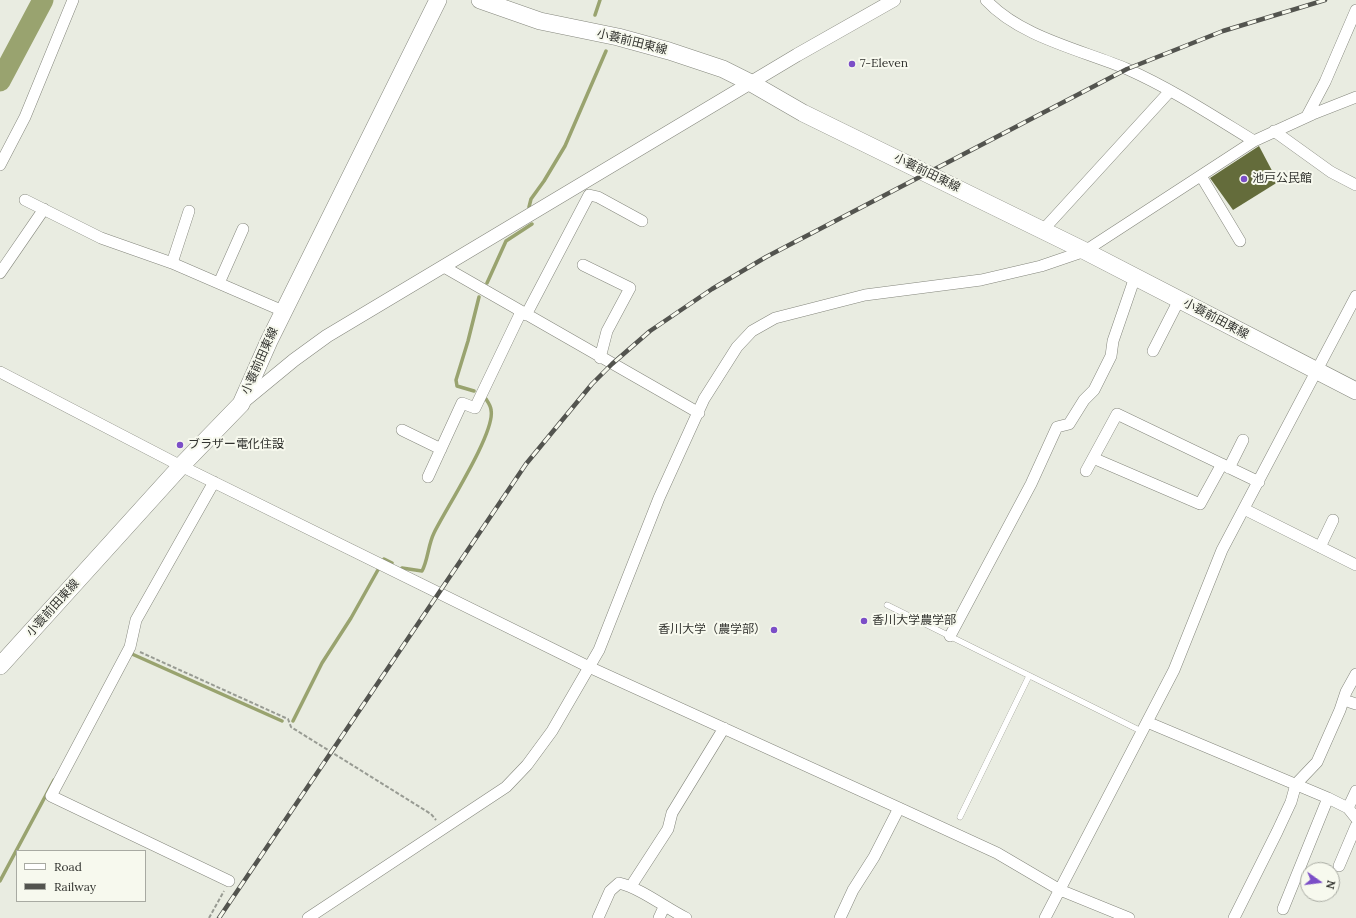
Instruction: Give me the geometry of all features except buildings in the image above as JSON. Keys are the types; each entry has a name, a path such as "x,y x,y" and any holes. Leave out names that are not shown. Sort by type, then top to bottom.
{"main road":[{"name":"小蓑前田東線","path":"0,666 181,466 241,404 283,311 438,0"},
{"name":"小蓑前田東線","path":"480,0 540,21 618,37 669,51 723,70 751,83 810,116 1085,251 1356,391"}],"street":[{"path":"0,165 32,103 73,0"},
{"path":"241,404 294,360 327,336 444,267 585,190 751,83 894,0"},
{"path":"986,0 1006,17 1026,28 1127,69 1170,91 1254,141"},
{"path":"1307,116 1325,82 1356,10"},
{"path":"1043,230 1170,91"},
{"path":"308,918 506,787 527,765 552,731 602,643 666,479 699,413 704,399 737,347 752,331 775,318 865,295 981,280 1041,266 1085,251 1254,141 1307,116 1356,97"},
{"path":"1274,131 1331,172 1356,185"},
{"path":"1201,176 1240,241"},
{"path":"585,190 642,221"},
{"path":"428,477 462,403 475,408 585,190"},
{"path":"25,200 102,238 172,263 283,311"},
{"path":"0,273 44,209"},
{"path":"172,263 189,212"},
{"path":"219,283 243,229"},
{"path":"583,265 630,288 607,331 600,358"},
{"path":"444,267 600,358 699,413"},
{"path":"950,636 1031,484 1057,427 1070,424 1084,400 1094,390 1111,356 1113,341 1135,277"},
{"path":"1044,918 1174,670 1222,550 1356,296"},
{"path":"1153,351 1179,300"},
{"path":"0,372 36,389 181,466 589,667 997,853 1060,890 1129,918"},
{"path":"1086,470 1117,414 1258,482"},
{"path":"402,430 441,449"},
{"path":"1093,458 1200,504 1243,440"},
{"path":"214,482 136,620 130,647 51,796 230,880"},
{"path":"1244,509 1356,565"},
{"path":"1320,547 1333,520"},
{"path":"1234,918 1277,832 1296,784 1317,762 1340,710 1346,692 1356,674"},
{"path":"1144,727 1296,784 1348,808 1356,818"},
{"path":"631,886 668,829 672,813 724,728"},
{"path":"1348,808 1356,791"},
{"path":"1283,909 1328,798"},
{"path":"840,918 853,890 874,858 899,808"},
{"path":"1340,864 1356,826"},
{"path":"598,918 610,891 619,883 631,886 664,907 686,918"},
{"path":"659,918 664,907"}],"lane":[{"path":"887,605 1029,676 1144,727"},
{"path":"960,817 1029,676"}],"path":[{"path":"130,647 288,719 291,727 431,814 443,828"},
{"path":"209,918 218,906 230,880"}],"waterway":[{"path":"0,81 43,0"},
{"path":"595,15 600,0"},
{"path":"529,207 531,199 544,181 565,146 606,51"},
{"path":"487,283 506,241 532,224"},
{"path":"474,391 457,386 456,380 479,297"},
{"path":"402,568 422,571 434,533 478,453 486,435 491,410 486,399"},
{"path":"384,559 392,563"},
{"path":"293,721 322,663 351,618 379,568"},
{"path":"132,654 282,721"},
{"path":"17,850 54,780"},
{"path":"0,881 16,851"}],"railway":[{"path":"219,918 526,464 592,384 612,364 650,331 712,289 766,257 1127,69 1223,31 1325,0"}],"place":[{"name":"7-Eleven","path":"852,64"},
{"name":"池戸公民館","path":"1244,179"},
{"name":"ブラザー電化住設","path":"180,445"},
{"name":"香川大学農学部","path":"864,621"},
{"name":"香川大学（農学部）","path":"774,630"}]}
